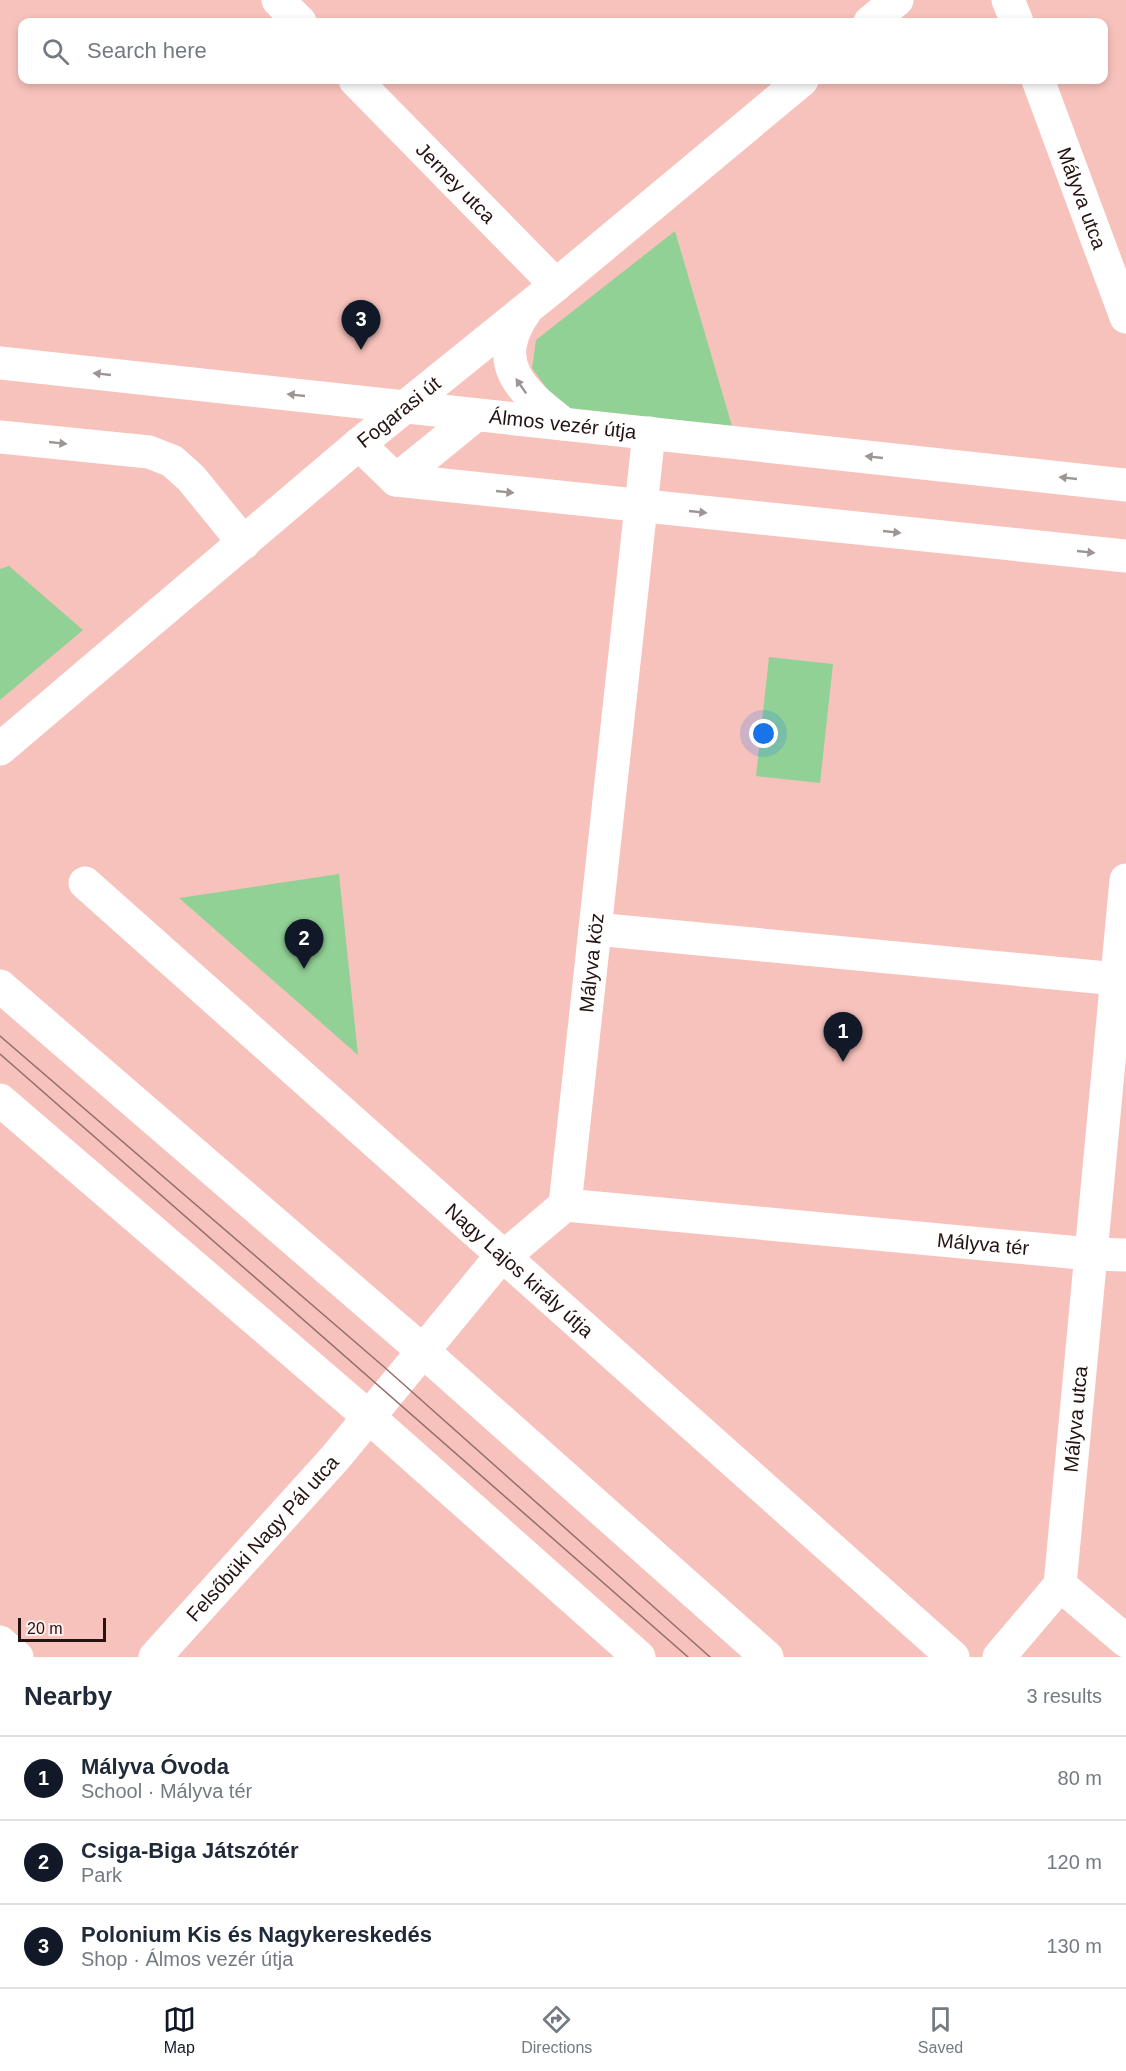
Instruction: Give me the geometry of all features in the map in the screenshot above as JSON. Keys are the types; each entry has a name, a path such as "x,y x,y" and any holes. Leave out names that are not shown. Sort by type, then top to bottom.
{"street":[{"path":"278,0 296,18"},
{"path":"875,18 897,0"},
{"path":"1008,0 1015,18"},
{"name":"Jerney utca","path":"359,84 556,285"},
{"name":"Fogarasi út","path":"0,749 359,444 527,309 797,84"},
{"name":"Mályva utca","path":"1039,84 1126,316"},
{"path":"527,309 510,343 512,371 528,395 564,424"},
{"name":"Álmos vezér útja","path":"0,363 1126,485"},
{"path":"396,480 476,415"},
{"name":"Mályva köz","path":"566,1204 649,433"},
{"path":"0,437 149,453 172,461 191,478 244,543"},
{"path":"359,444 396,480 1126,556"},
{"path":"1091,1254 1126,880"},
{"name":"Nagy Lajos király útja","path":"85,883 953,1657"},
{"path":"595,929 1117,979"},
{"path":"0,986 424,1352 767,1657"},
{"path":"0,1100 370,1418 639,1657"},
{"path":"370,1418 493,1266 566,1204"},
{"name":"Mályva tér","path":"566,1204 1091,1254 1126,1255"},
{"name":"Mályva utca","path":"1060,1585 1091,1254"},
{"name":"Felsőbüki Nagy Pál utca","path":"154,1657 370,1418"},
{"path":"999,1657 1060,1585 1126,1641"},
{"path":"0,1642 17,1657"}],"green space":[{"path":"675,231 732,426 571,409 548,390 532,368 536,340"},
{"path":"9,566 83,630 0,700 0,569"},
{"path":"769,657 833,664 820,783 756,776"},
{"path":"339,874 358,1055 179,898"}],"tram line":[{"path":"0,1036 383,1366 710,1657"},
{"path":"0,1054 688,1657"}],"place":[{"name":"Polonium Kis és Nagykereskedés","path":"361,350"},
{"name":"Csiga-Biga Játszótér","path":"304,969"},
{"name":"Mályva Óvoda","path":"843,1062"}]}
